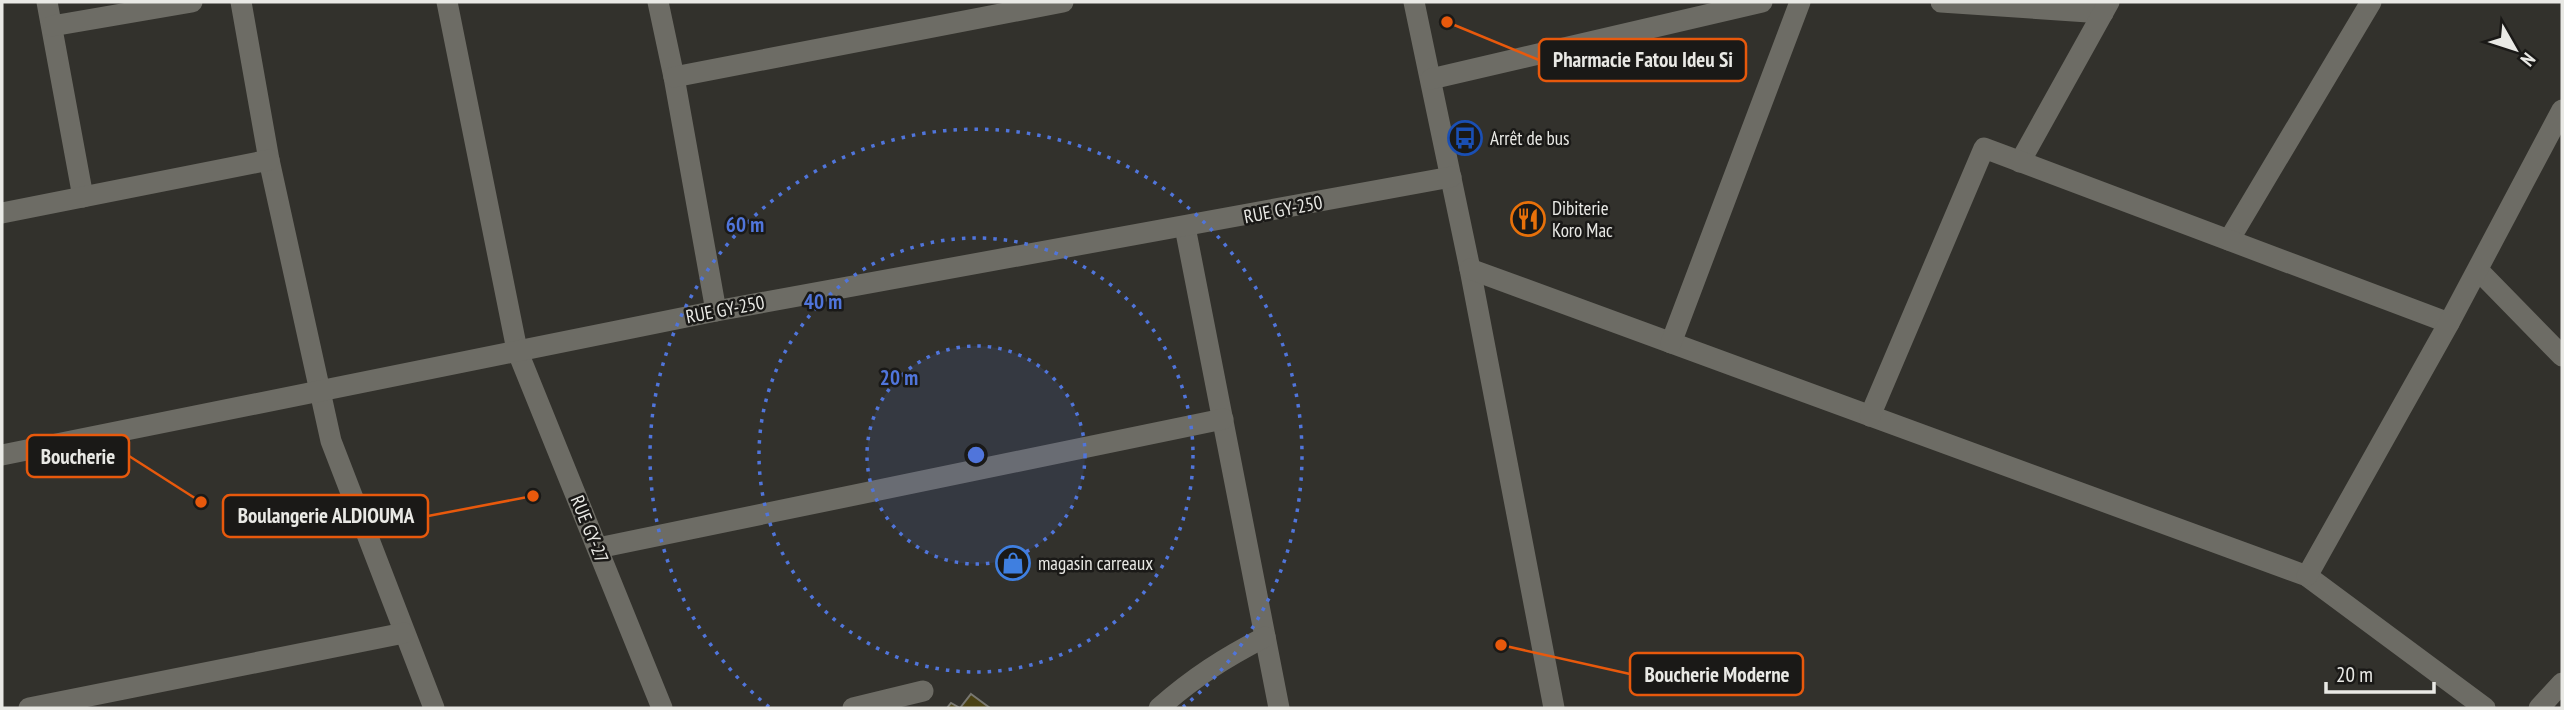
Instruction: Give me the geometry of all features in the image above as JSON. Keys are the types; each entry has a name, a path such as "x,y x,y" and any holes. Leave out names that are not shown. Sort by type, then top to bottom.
{"street":[{"path":"47,2 83,197"},
{"path":"52,26 191,2"},
{"path":"241,2 269,160 331,441 434,708"},
{"name":"RUE GY-27","path":"447,2 517,350 662,708"},
{"path":"658,2 716,311"},
{"path":"674,77 1063,2"},
{"path":"1415,2 1470,269 1554,708"},
{"path":"1431,79 1762,2"},
{"path":"1671,343 1800,2"},
{"path":"1941,2 2106,8 2020,162"},
{"path":"2229,240 2371,2"},
{"path":"2307,576 2449,323 2562,110"},
{"path":"1870,416 1984,148 2449,323"},
{"path":"2,213 269,160"},
{"name":"RUE GY-250","path":"2,455 716,311 1451,177"},
{"path":"1185,227 1279,708"},
{"path":"1470,269 2307,576 2485,708"},
{"path":"2478,270 2562,356"},
{"path":"598,548 1223,419"},
{"path":"32,708 404,633"},
{"path":"1158,708 1193,678 1226,656 1265,637"},
{"path":"2539,708 2562,683"},
{"path":"853,708 923,691"}],"building":[{"path":"971,694 990,708 960,708"},
{"path":"951,703 960,708 947,708"}],"place":[{"name":"Pharmacie Fatou Ideu Si","path":"1447,22"},
{"name":"Arrêt de bus","path":"1465,138"},
{"name":"Dibiterie Koro Mac","path":"1528,219"},
{"name":"Boulangerie ALDIOUMA","path":"533,496"},
{"name":"Boucherie","path":"201,502"},
{"name":"magasin carreaux","path":"1013,563"},
{"name":"Boucherie Moderne","path":"1501,645"}]}
